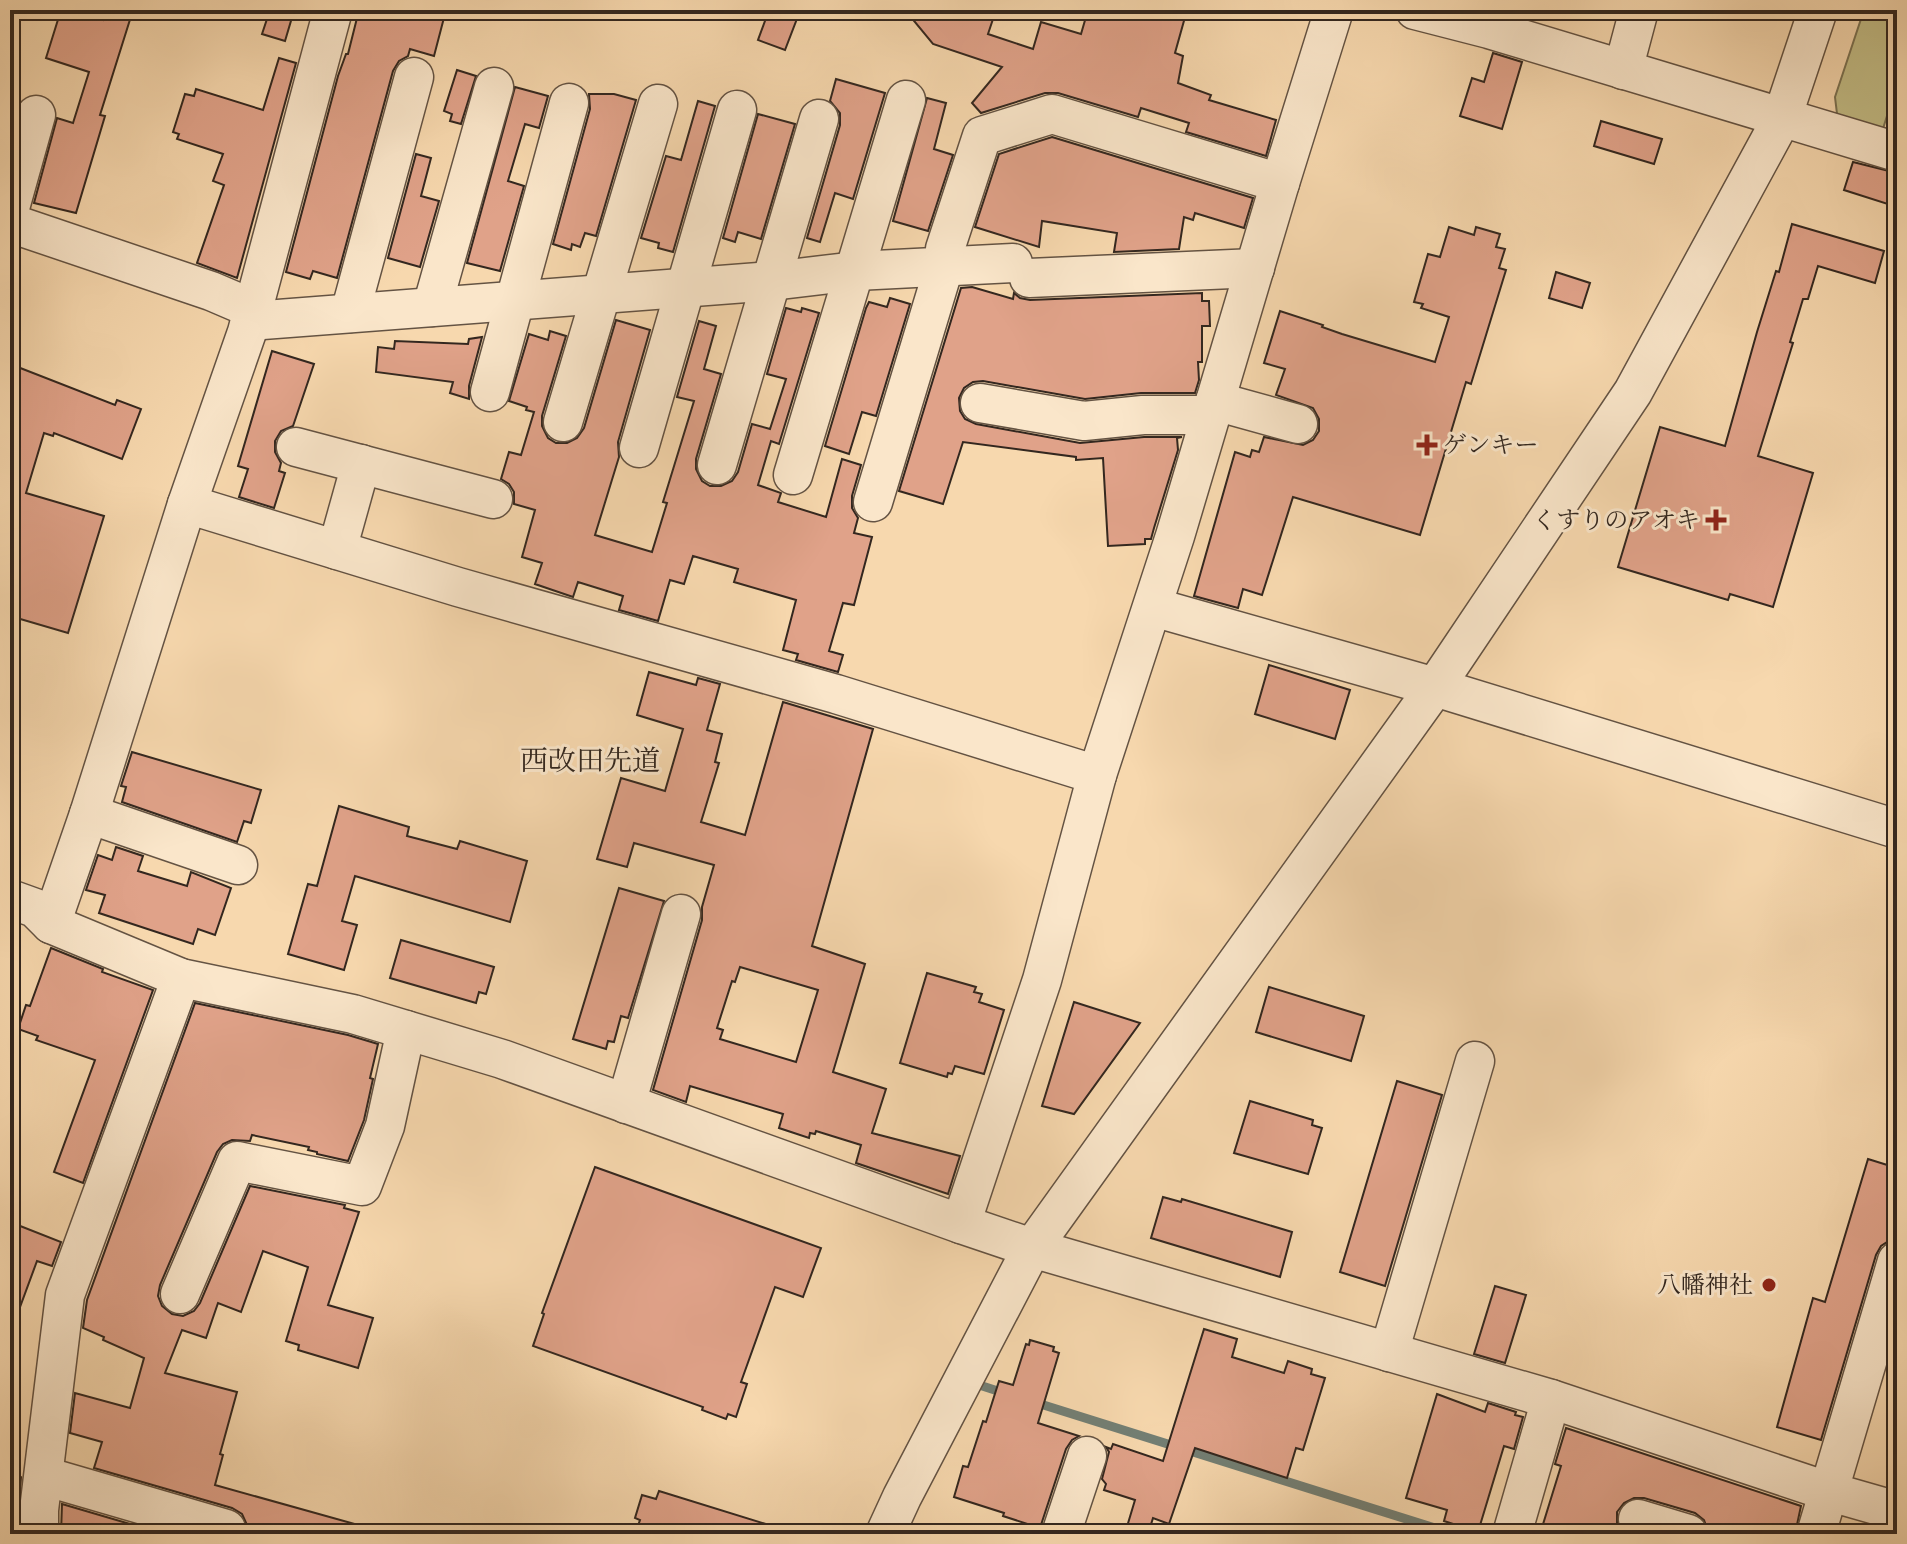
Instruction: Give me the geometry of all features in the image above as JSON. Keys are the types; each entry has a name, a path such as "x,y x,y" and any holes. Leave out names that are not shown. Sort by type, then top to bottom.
{"street":[{"path":"51,924 187,504 252,315 333,10"},
{"path":"961,1224 1042,980 1097,775 1153,607 1334,10"},
{"path":"1415,10 1782,118 1895,142"},
{"path":"1623,70 1639,10"},
{"path":"890,1533 1032,1248 1435,687 1633,392 1782,118 1818,10"},
{"path":"350,313 414,77"},
{"path":"432,307 494,87"},
{"path":"793,475 906,100"},
{"path":"490,392 569,103"},
{"path":"563,422 658,104"},
{"path":"639,448 737,110"},
{"path":"873,502 944,267 945,249 982,136 1052,114 1280,183"},
{"path":"10,208 36,115"},
{"path":"717,465 819,119"},
{"path":"10,223 211,291 252,315 350,313 515,301 772,281 856,271 944,267 1021,270 1255,268"},
{"path":"980,403 1084,421 1213,408 1298,424"},
{"path":"296,447 493,499"},
{"path":"337,550 361,464"},
{"path":"187,504 458,587 836,694 1097,775"},
{"path":"1153,607 1435,687 1897,829"},
{"path":"89,814 238,865"},
{"path":"10,899 35,908 51,924 181,978 353,1014 502,1059 1032,1248 1551,1399 1827,1491 1897,1511"},
{"path":"626,1104 681,914"},
{"path":"39,1534 39,1510 65,1295 181,978"},
{"path":"180,1294 237,1161 362,1186 385,1126 406,1030"},
{"path":"1389,1352 1475,1061"},
{"path":"1816,1534 1897,1261"},
{"path":"1512,1534 1551,1399"},
{"path":"1061,1534 1087,1456"},
{"path":"44,1476 226,1529"},
{"path":"1638,1519 1688,1534"}],"shaded area":[{"path":"1864,10 1897,10 1897,84 1881,135 1838,122 1835,97"}],"building":[{"path":"61,10 103,20 104,10 133,10 100,115 105,116 76,213 34,203 57,118 73,123 89,72 46,58"},
{"path":"270,10 293,14 285,41 262,34"},
{"path":"359,10 446,10 434,56 410,49 408,56 399,61 393,71 337,278 313,271 310,279 286,272 338,76 348,54"},
{"path":"769,10 782,10 798,16 785,50 758,40"},
{"path":"905,10 996,10 988,34 1033,49 1041,22 1081,34 1088,10 1187,10 1175,53 1183,56 1178,83 1211,95 1209,100 1276,120 1266,156 1186,132 1189,123 1141,108 1138,117 1058,93 1045,93 981,113 972,103 1002,67 933,44"},
{"path":"1493,53 1522,62 1502,129 1460,116 1472,78 1484,82"},
{"path":"279,58 296,63 237,278 197,263 224,185 213,181 223,154 177,139 179,134 173,132 185,94 194,96 196,89 263,110"},
{"path":"457,70 476,76 461,124 450,121 452,114 444,111"},
{"path":"836,79 885,93 853,199 835,193 820,242 807,238 840,125 840,113 830,101"},
{"path":"515,87 548,96 539,128 525,124 508,181 524,186 500,271 467,263"},
{"path":"589,94 614,94 636,100 596,236 585,233 580,247 572,244 571,250 553,244 590,109"},
{"path":"927,98 946,103 934,149 953,155 928,231 893,221"},
{"path":"698,101 715,106 673,252 658,248 659,243 641,238 666,156 681,160"},
{"path":"758,114 795,124 761,239 738,232 735,242 723,238"},
{"path":"1601,121 1662,139 1654,164 1594,146"},
{"path":"1052,137 1253,198 1244,228 1195,213 1193,220 1184,217 1179,249 1114,252 1117,233 1042,221 1039,247 975,227 999,154"},
{"path":"416,154 431,158 421,196 439,201 420,267 388,258"},
{"path":"1853,162 1897,173 1897,207 1844,190"},
{"name":"くすりのアオキ","path":"1792,224 1884,251 1875,283 1818,266 1808,299 1803,299 1790,342 1793,343 1758,456 1813,473 1773,607 1730,594 1728,600 1618,567 1660,427 1725,446"},
{"path":"1449,227 1474,235 1476,227 1500,234 1496,247 1505,249 1499,268 1506,270 1471,384 1466,382 1420,535 1293,497 1262,595 1243,589 1238,608 1194,596 1235,452 1250,457 1252,450 1259,452 1264,437 1303,445 1313,440 1319,431 1319,419 1313,408 1276,395 1285,369 1264,363 1280,311 1342,334 1435,362 1449,317 1421,308 1423,304 1414,302 1428,254 1440,257"},
{"path":"1556,272 1590,283 1582,308 1549,298"},
{"path":"972,287 1013,299 1014,293 1030,300 1202,293 1202,301 1209,301 1210,326 1202,326 1202,362 1198,362 1199,380 1195,393 1141,393 1085,399 983,381 973,382 964,388 959,398 960,411 965,419 976,424 1080,443 1182,437 1177,438 1178,450 1151,539 1145,539 1145,544 1108,546 1103,458 1076,460 1076,457 963,442 943,504 899,491 961,288"},
{"path":"890,298 910,304 876,416 862,412 849,454 825,446 866,308 869,302 887,307"},
{"path":"786,308 819,313 779,444 771,441 758,485 781,493 778,502 826,517 842,459 861,465 852,496 852,508 858,518 854,533 872,537 854,605 843,603 829,651 843,655 838,672 796,660 798,654 783,650 796,600 734,582 738,569 693,556 684,584 670,580 658,621 619,610 623,596 578,582 573,597 535,584 542,563 522,557 535,510 514,504 514,492 501,479 509,452 521,455 534,412 509,401 529,334 548,340 550,331 566,336 542,416 542,426 548,438 556,443 567,443 577,438 584,428 616,320 650,330 618,442 619,457 595,535 652,552 667,503 663,502 694,401 677,397 699,321 716,326 704,369 721,374 696,459 696,469 702,481 710,486 721,486 732,481 738,472 752,424 770,429 786,379 767,374"},
{"path":"482,337 469,386 469,399 450,393 453,382 376,372 378,347 394,349 395,341 468,344 469,339"},
{"path":"272,351 314,364 293,426 281,431 275,441 275,452 281,463 279,471 285,473 274,508 239,497 248,469 238,466"},
{"path":"10,364 115,405 117,400 141,409 122,459 54,433 53,436 44,433 26,493 104,516 68,633 10,616"},
{"path":"1269,665 1350,690 1335,739 1255,714"},
{"path":"649,672 696,685 698,678 720,684 707,730 722,734 715,762 719,763 701,822 745,835 783,702 873,729 812,946 865,964 833,1072 886,1089 872,1133 960,1156 948,1194 856,1163 861,1145 816,1131 815,1134 810,1133 809,1138 779,1128 783,1114 690,1086 686,1102 653,1090 702,920 702,907 714,865 634,843 627,867 597,859 621,778 665,791 683,729 637,715","holes":["740,967 818,990 796,1062 720,1039 723,1030 717,1028 732,981 735,982"]},
{"path":"132,752 261,790 251,823 244,821 237,842 122,802 126,787 121,786"},
{"path":"339,806 409,827 407,836 457,849 460,841 527,861 510,922 355,876 342,921 357,925 344,970 288,954 308,884 317,886"},
{"path":"116,847 143,856 138,871 187,886 191,872 231,888 215,935 198,929 193,944 99,913 105,895 86,890 98,855 112,860"},
{"path":"619,888 664,901 628,1018 621,1016 614,1042 608,1041 606,1049 573,1039"},
{"path":"401,940 494,967 486,994 479,992 476,1003 390,978"},
{"path":"51,948 103,969 102,972 153,990 83,1183 54,1172 95,1060 36,1040 38,1036 18,1029 26,1005 30,1006"},
{"path":"927,973 976,987 974,992 982,994 979,1002 1004,1010 984,1074 955,1066 947,1077 900,1063"},
{"path":"1269,987 1364,1016 1351,1061 1256,1032"},
{"path":"1074,1002 1140,1023 1074,1114 1042,1106"},
{"path":"195,1003 378,1044 364,1120 348,1161 317,1154 308,1150 309,1147 252,1135 250,1141 232,1140 223,1144 160,1285 158,1296 162,1306 172,1314 183,1316 194,1311 250,1186 345,1205 344,1208 359,1212 328,1305 373,1318 358,1368 298,1350 299,1345 286,1341 308,1267 263,1251 241,1312 218,1303 206,1338 182,1330 165,1373 237,1392 215,1485 369,1528 368,1534 247,1534 242,1514 232,1508 94,1468 102,1442 70,1433 75,1393 130,1408 144,1358 83,1328 87,1300"},
{"path":"1397,1081 1442,1095 1385,1286 1340,1272"},
{"path":"1250,1101 1313,1120 1312,1125 1322,1128 1308,1174 1234,1153"},
{"path":"1868,1159 1897,1168 1897,1219 1890,1240 1881,1246 1876,1255 1821,1440 1777,1427 1813,1298 1825,1302"},
{"path":"595,1167 821,1248 803,1297 775,1287 741,1382 747,1384 736,1417 728,1414 726,1419 702,1410 703,1407 533,1346"},
{"path":"1163,1197 1181,1202 1182,1199 1292,1232 1280,1277 1151,1238"},
{"path":"10,1222 61,1242 52,1266 37,1261 13,1326 10,1326"},
{"path":"1495,1286 1526,1295 1505,1363 1474,1354"},
{"path":"1204,1329 1237,1339 1232,1357 1284,1373 1288,1361 1312,1369 1311,1374 1325,1378 1303,1450 1296,1448 1287,1478 1195,1448 1169,1524 1153,1518 1148,1534 1126,1530 1135,1500 1104,1490 1106,1484 1102,1479 1109,1452 1106,1447 1111,1449 1113,1444 1163,1461"},
{"path":"1030,1340 1054,1347 1053,1351 1059,1353 1038,1423 1079,1436 1066,1449 1040,1528 954,1497 963,1466 968,1467 999,1381 1013,1385"},
{"path":"1437,1394 1485,1412 1488,1403 1523,1417 1514,1449 1504,1446 1478,1532 1444,1521 1447,1510 1406,1498"},
{"path":"1566,1428 1801,1506 1795,1534 1709,1534 1704,1520 1695,1513 1634,1498 1624,1503 1617,1512 1617,1523 1622,1534 1540,1534 1561,1466 1555,1464"},
{"path":"10,1472 21,1477 17,1531 10,1531"},
{"path":"659,1491 782,1529 782,1534 635,1534 640,1520 635,1518 642,1495 656,1499"},
{"path":"62,1504 164,1534 61,1534"}],"waterway":[{"path":"973,1383 1004,1393"},
{"path":"1034,1402 1454,1534"}],"place":[{"name":"ゲンキー","path":"1427,445"},
{"name":"くすりのアオキ","path":"1716,520"},
{"name":"八幡神社","path":"1769,1285"}],"district":[{"name":"西改田先道","path":"590,760"}]}
